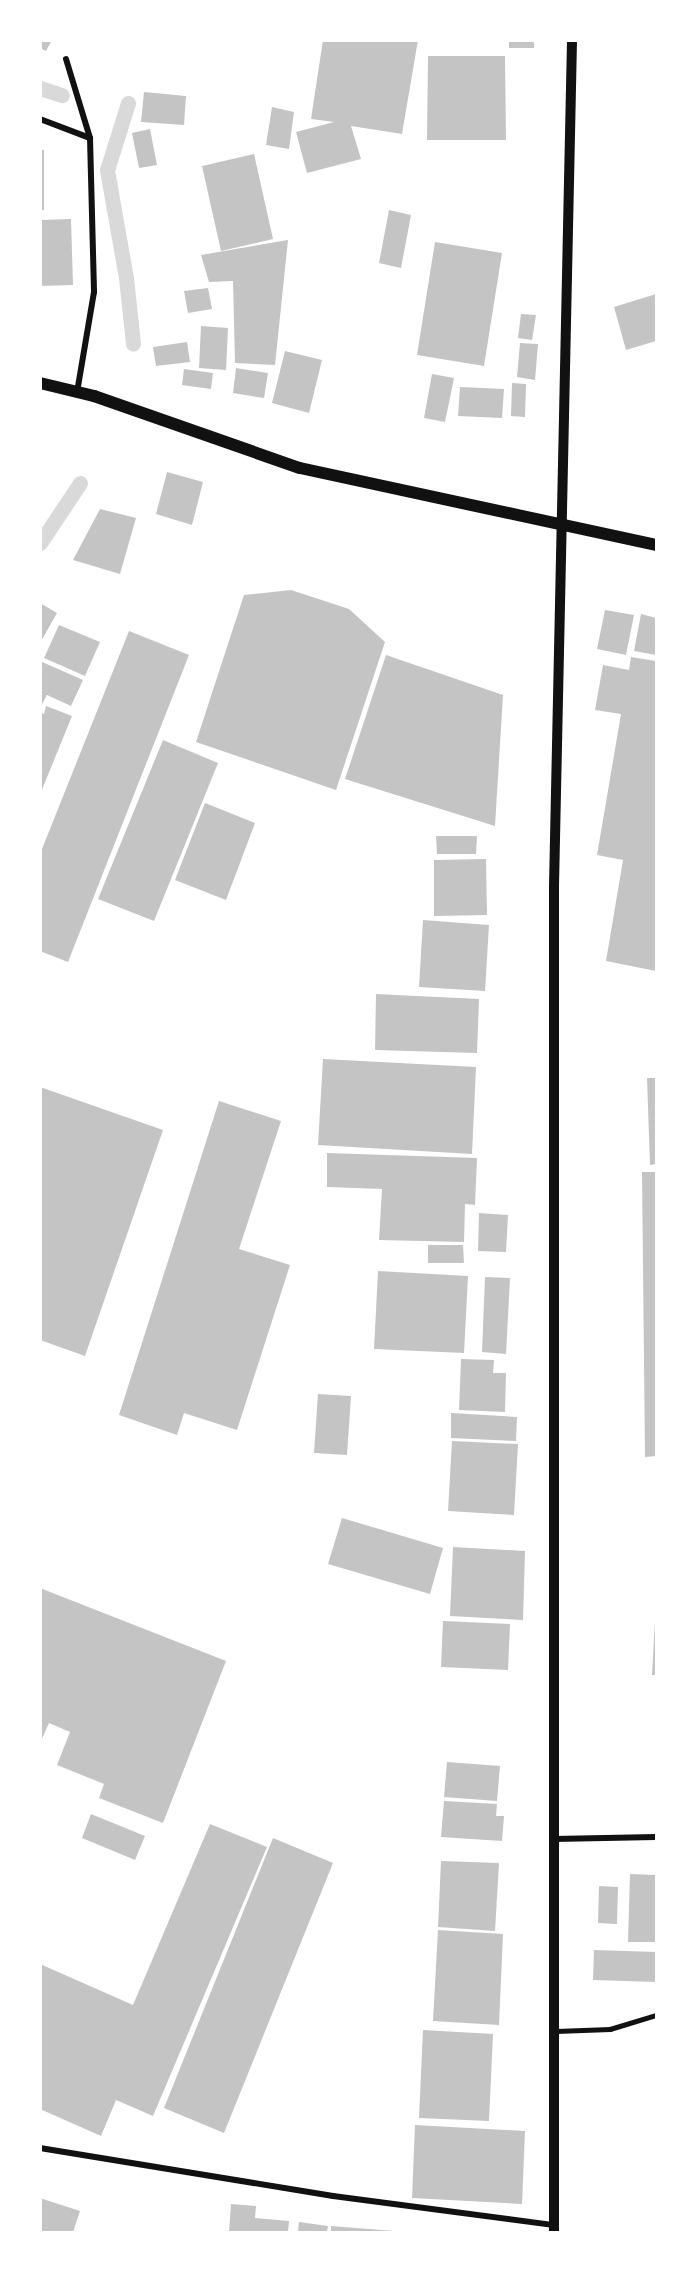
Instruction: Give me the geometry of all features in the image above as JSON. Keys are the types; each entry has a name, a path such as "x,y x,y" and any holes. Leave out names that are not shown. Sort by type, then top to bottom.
{"main road":[{"path":"40,383 77,392 300,468 560,527 657,545"}],"street":[{"path":"40,2148 300,2191 554,2229 556,2031 554,886 572,40"},
{"path":"66,59 90,138 94,292 77,392"},
{"path":"40,119 90,138"},
{"path":"554,1839 657,1837"}],"lane":[{"path":"556,2031 610,2029 657,2015"}],"building":[{"path":"40,40 52,40 46,51 40,48"},
{"path":"323,40 418,40 402,134 351,126 361,159 307,173 296,132 334,122 311,119"},
{"path":"509,40 534,40 534,48 509,48"},
{"path":"428,56 505,56 506,140 427,140"},
{"path":"144,92 186,96 184,125 141,122"},
{"path":"272,107 294,112 289,149 266,145"},
{"path":"150,129 157,165 139,168 132,133"},
{"path":"40,150 44,150 44,210 40,210"},
{"path":"254,154 273,239 221,251 202,166"},
{"path":"389,210 411,215 401,268 379,263"},
{"path":"71,219 73,285 40,286 40,220"},
{"path":"288,240 275,365 235,363 233,281 209,282 201,255"},
{"path":"435,242 502,253 484,366 417,355"},
{"path":"208,288 212,309 188,313 184,291"},
{"path":"656,294 656,341 626,350 614,307"},
{"path":"521,314 536,315 532,340 518,338"},
{"path":"201,326 228,328 226,370 199,368"},
{"path":"187,342 190,362 156,366 153,347"},
{"path":"520,343 538,344 535,380 517,377"},
{"path":"285,351 322,360 309,413 272,403"},
{"path":"236,368 268,373 264,398 233,393"},
{"path":"184,369 213,373 211,389 182,385"},
{"path":"432,374 454,378 445,422 424,418"},
{"path":"512,383 526,384 525,417 511,416"},
{"path":"460,387 504,389 502,418 458,416"},
{"path":"167,472 203,482 192,525 156,514"},
{"path":"100,509 136,518 120,574 73,560"},
{"path":"291,590 349,609 385,642 336,790 196,742 244,595"},
{"path":"40,603 57,613 40,643"},
{"path":"605,610 634,615 626,655 597,649"},
{"path":"641,614 656,618 656,655 634,651"},
{"path":"59,625 100,642 85,676 44,658"},
{"path":"129,631 189,655 68,962 40,951 40,854"},
{"path":"386,655 503,695 495,826 345,779"},
{"path":"631,657 656,661 656,971 606,961 623,860 597,855 621,714 595,710 603,665 629,670"},
{"path":"40,661 83,680 71,706 47,695 40,708"},
{"path":"46,706 72,716 41,792 40,712 44,714"},
{"path":"163,740 218,763 154,921 98,899"},
{"path":"205,803 255,823 226,900 175,880"},
{"path":"436,836 477,836 476,854 437,854"},
{"path":"486,859 487,915 434,916 434,860"},
{"path":"423,920 489,925 485,991 419,987"},
{"path":"376,994 479,999 477,1053 375,1050"},
{"path":"323,1059 476,1067 472,1154 318,1145"},
{"path":"647,1078 656,1078 656,1164 650,1165"},
{"path":"40,1087 163,1130 85,1356 40,1340"},
{"path":"219,1101 281,1121 239,1249 290,1265 237,1430 184,1413 177,1435 119,1415"},
{"path":"327,1153 477,1158 475,1205 465,1204 464,1242 379,1240 382,1189 327,1187"},
{"path":"642,1172 656,1172 656,1456 645,1457"},
{"path":"479,1213 508,1215 506,1252 478,1251"},
{"path":"428,1245 463,1245 464,1263 428,1263"},
{"path":"378,1271 468,1276 464,1353 374,1349"},
{"path":"485,1277 510,1278 506,1354 482,1352"},
{"path":"461,1359 494,1360 493,1373 506,1373 505,1412 459,1410"},
{"path":"318,1394 351,1396 347,1455 314,1453"},
{"path":"451,1413 517,1417 516,1441 451,1438"},
{"path":"452,1441 518,1444 514,1515 448,1511"},
{"path":"342,1518 443,1548 430,1594 328,1564"},
{"path":"453,1547 525,1551 523,1620 450,1616"},
{"path":"40,1588 226,1661 163,1823 99,1798 104,1784 57,1765 70,1732 49,1723 40,1743"},
{"path":"443,1621 510,1624 508,1670 441,1667"},
{"path":"655,1621 656,1675 652,1675"},
{"path":"447,1762 500,1766 497,1801 444,1797"},
{"path":"444,1801 497,1804 496,1816 504,1816 502,1841 441,1837"},
{"path":"91,1814 145,1836 135,1860 82,1838"},
{"path":"210,1824 267,1847 153,2116 116,2100 101,2136 40,2109 40,1964 133,2005"},
{"path":"273,1838 333,1863 224,2133 164,2108"},
{"path":"441,1861 499,1863 495,1931 438,1927"},
{"path":"630,1874 656,1875 656,1942 628,1942"},
{"path":"599,1886 618,1887 617,1924 598,1923"},
{"path":"438,1930 503,1934 499,2025 433,2021"},
{"path":"594,1950 656,1952 656,1982 593,1980"},
{"path":"423,2030 493,2034 489,2121 419,2118"},
{"path":"415,2125 525,2131 522,2204 412,2198"},
{"path":"40,2198 80,2211 73,2232 40,2232"},
{"path":"231,2204 256,2206 255,2218 289,2221 288,2232 229,2232"},
{"path":"299,2222 328,2226 327,2232 298,2232"},
{"path":"331,2226 394,2231 394,2232 331,2232"}],"waterway":[{"path":"40,88 62,95"},
{"path":"128,103 107,170 126,278 133,344"},
{"path":"40,543 80,483"}]}
